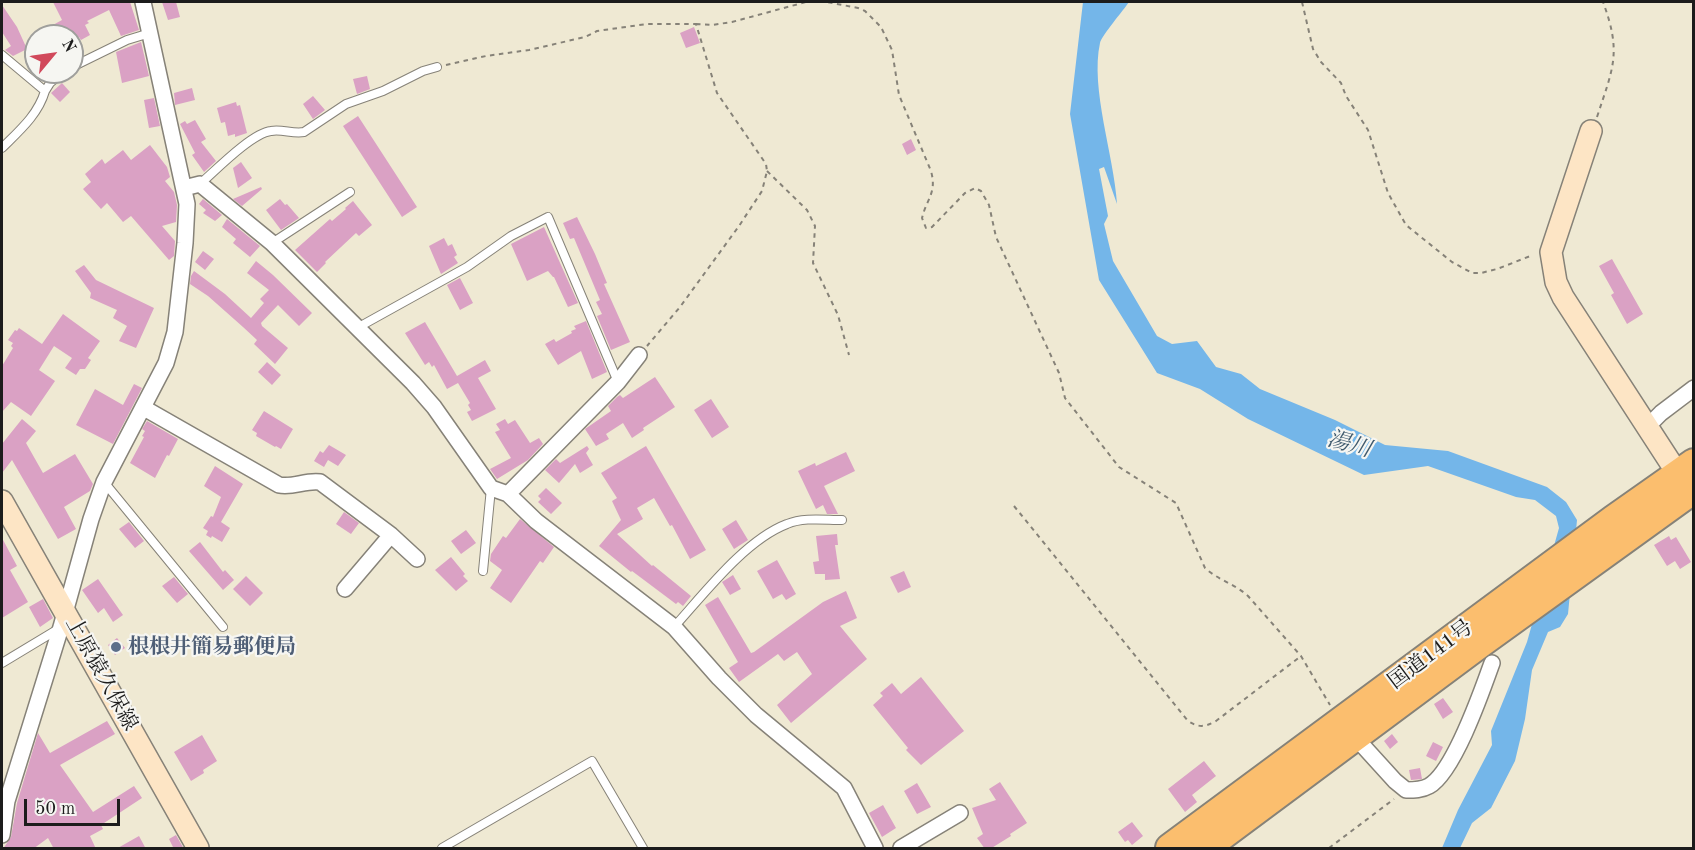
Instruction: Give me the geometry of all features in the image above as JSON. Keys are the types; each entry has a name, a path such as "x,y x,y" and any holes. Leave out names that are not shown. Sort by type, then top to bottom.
{"highway":[{"name":"国道141号","path":"1170,849 1348,730 1619,529 1690,484"},
{"name":"国道141号","path":"1205,849 1348,730"}],"street":[{"path":"2,835 7,801 91,519 104,482 166,363 175,332 187,204 143,2"},
{"path":"1591,131 1551,252 1556,282 1563,297 1648,426 1690,484"},
{"path":"184,188 200,184 272,243 413,383 434,407 491,488 508,494 536,521 674,627 719,678 756,715 844,788 875,849"},
{"path":"508,494 618,382 639,355"},
{"path":"1648,426 1660,413 1694,388"},
{"path":"144,408 279,485 286,487 310,481 320,482 391,536 417,559"},
{"name":"上原猿久保線","path":"4,509 63,619 198,849"},
{"path":"345,589 391,536"},
{"path":"1348,730 1395,782 1406,790 1427,788 1442,772 1471,720 1492,663"},
{"path":"901,849 960,813"}],"lane":[{"path":"84,61 127,40 150,33"},
{"path":"2,56 45,91"},
{"path":"200,184 257,135 272,130 304,132 346,104 383,91 423,71 437,67"},
{"path":"2,148 30,119 41,104 49,84"},
{"path":"272,243 350,192"},
{"path":"357,328 466,267 510,236 548,217 618,382"},
{"path":"104,482 223,627"},
{"path":"483,571 491,488"},
{"path":"674,627 737,559 772,531 788,523 806,519 842,520"},
{"path":"2,663 63,619"},
{"path":"442,849 592,761 643,849"}],"path":[{"path":"437,67 486,56 529,50 597,32 647,24 712,25 732,22 806,2 827,2 858,8 874,18 886,35 892,50 899,95 934,182 934,189 922,218 926,228 932,227 965,193 975,188 981,191 990,205 996,237 1059,374 1062,392 1072,409 1119,467 1173,500 1180,509 1205,568 1213,575 1241,589 1301,656 1348,730"},
{"path":"1302,2 1313,49 1321,62 1341,83 1368,130 1388,193 1401,219 1414,233 1452,262 1472,273 1481,273 1541,252 1551,252"},
{"path":"1591,131 1596,122 1615,54 1612,28 1603,2"},
{"path":"639,355 680,307 739,226 762,191 767,171 766,164 717,93 696,24"},
{"path":"767,171 807,210 815,226 813,263 838,315 849,355"},
{"path":"1014,506 1188,721 1197,726 1206,727 1216,721 1301,656"},
{"path":"1329,849 1406,790"}],"water":[{"name":"湯川","path":"1083,2 1129,2 1102,39 1098,61 1100,101 1117,204 1104,167 1099,169 1108,216 1104,224 1113,261 1157,336 1172,344 1197,341 1216,367 1241,374 1260,389 1335,420 1385,445 1448,451 1547,487 1566,502 1577,520 1568,614 1560,627 1548,632 1532,670 1525,719 1515,761 1491,808 1472,823 1460,848 1442,848 1458,810 1492,745 1491,731 1527,642 1559,528 1556,516 1535,500 1516,497 1428,466 1364,475 1248,419 1200,389 1157,373 1099,280 1070,114"}],"building":[{"path":"53,2 130,2 139,30 121,36 109,10 87,21 89,23 85,25 90,35 84,38 84,24 55,24 62,20"},
{"path":"162,2 176,2 180,17 168,20"},
{"path":"2,5 17,27 24,42 24,50 13,56 5,50 11,46 2,32"},
{"path":"694,27 700,43 686,48 680,33"},
{"path":"141,42 149,76 122,83 116,52"},
{"path":"367,76 370,89 357,94 353,79"},
{"path":"61,84 70,92 60,102 51,93"},
{"path":"192,88 195,100 175,105 174,93"},
{"path":"313,96 325,110 313,119 303,104"},
{"path":"154,98 160,126 149,128 144,100"},
{"path":"236,102 237,106 240,105 247,133 235,137 235,134 228,136 225,122 221,123 217,108"},
{"path":"358,116 417,207 402,217 343,126"},
{"path":"195,120 206,139 201,142 216,161 204,172 192,155 195,153 180,124 185,121 187,124"},
{"path":"911,139 916,150 907,155 902,144"},
{"path":"150,145 167,167 170,177 165,181 174,192 177,205 176,222 162,226 175,241 174,256 169,260 131,216 123,222 107,203 101,209 83,189 91,182 85,174 102,159 105,164 123,150 131,160"},
{"path":"241,162 252,178 238,188 233,168"},
{"path":"261,187 262,189 242,206 233,199"},
{"path":"203,199 222,215 215,221 203,213 206,210 199,204"},
{"path":"280,199 299,218 281,230 266,210"},
{"path":"353,201 372,225 359,236 356,233 317,272 295,250"},
{"path":"577,217 595,254 607,283 604,284 630,342 611,350 597,316 602,314 596,302 600,300 574,238 570,239 563,223"},
{"path":"227,219 260,246 250,257 233,243 236,239 222,227"},
{"path":"544,227 578,303 568,307 554,277 548,271 527,281 511,244"},
{"path":"444,238 448,246 452,244 457,255 454,257 458,263 441,274 429,246"},
{"path":"203,251 214,259 205,270 195,262"},
{"path":"1612,259 1643,314 1627,324 1611,295 1614,293 1599,266"},
{"path":"256,261 312,313 299,326 278,305 261,323 288,348 275,364 254,344 257,340 208,296 190,284 194,271 225,294 251,318 264,303 260,299 269,290 247,273"},
{"path":"84,265 96,280 154,308 136,348 119,341 127,326 113,318 117,310 90,298 91,293 75,271"},
{"path":"460,278 473,303 460,310 447,285"},
{"path":"63,314 100,341 88,358 91,360 85,369 80,369 76,375 65,368 72,358 54,346 39,370 55,381 31,416 11,402 2,412 2,366 13,348 11,346 13,343 8,340 19,328 42,344"},
{"path":"586,321 607,372 592,379 581,351 558,365 545,344 554,339 556,342 572,333 571,331 576,329 574,326"},
{"path":"425,322 457,376 485,360 491,371 478,378 496,409 472,421 467,412 471,410 468,405 470,403 458,383 447,389 434,365 432,367 429,362 425,365 405,333"},
{"path":"267,362 281,375 272,385 258,372"},
{"path":"655,377 675,407 632,438 623,423 606,434 609,439 596,446 585,429 611,411 608,406 617,397 620,395 623,398"},
{"path":"134,384 142,388 113,444 76,425 95,389 123,405"},
{"path":"711,399 729,427 712,438 694,410"},
{"path":"264,411 293,429 281,449 256,436 257,433 252,430"},
{"path":"22,419 36,431 26,443 43,473 75,454 93,484 90,491 64,507 76,529 58,539 12,460 2,473 2,444"},
{"path":"505,419 508,424 515,420 530,443 539,438 543,444 528,460 497,479 490,469 511,458 495,432 500,430 496,424"},
{"path":"147,421 178,439 155,478 130,463 144,437 142,436 145,431 142,429"},
{"path":"329,445 346,455 338,466 328,460 324,467 314,461 320,451 323,453"},
{"path":"587,446 589,449 586,453 593,465 580,473 575,464 559,483 545,470 556,459 560,463"},
{"path":"646,446 706,550 690,559 654,498 637,508 643,519 617,534 652,566 691,596 683,606 678,602 676,604 631,572 599,546 621,520 612,501 617,498 601,473"},
{"path":"846,452 855,471 824,486 838,514 827,514 823,505 816,509 798,471 815,463 816,466"},
{"path":"215,466 243,484 221,522 230,528 222,542 206,535 208,531 203,528 211,516 213,517 221,497 204,486"},
{"path":"546,488 562,503 551,514 538,502 541,499 538,496"},
{"path":"344,512 359,523 351,534 336,524"},
{"path":"520,519 554,547 543,563 540,561 511,603 490,588 502,570 490,561 491,554 503,536 506,538"},
{"path":"736,520 748,540 734,549 722,529"},
{"path":"129,522 144,541 135,548 119,529"},
{"path":"466,530 476,543 461,554 451,541"},
{"path":"837,534 838,545 835,545 840,579 825,580 825,574 815,574 813,562 819,561 816,536"},
{"path":"1669,536 1671,540 1676,537 1691,562 1680,569 1675,561 1667,566 1654,545"},
{"path":"2,538 17,566 10,570 28,602 2,618"},
{"path":"200,542 223,572 225,570 234,580 223,590 189,551"},
{"path":"451,557 468,581 456,591 435,570"},
{"path":"777,560 796,594 786,600 782,594 773,599 757,571"},
{"path":"904,571 911,587 898,593 890,577"},
{"path":"733,575 741,589 730,595 722,582"},
{"path":"246,576 263,593 250,606 233,589"},
{"path":"174,577 188,594 177,603 162,586"},
{"path":"98,579 123,615 113,622 104,608 98,613 82,590"},
{"path":"846,591 857,618 840,626 867,659 791,723 777,705 812,674 797,652 784,661 778,654 739,682 729,668 738,662 705,605 718,597 751,653 823,602"},
{"path":"43,599 53,618 40,627 29,607"},
{"name":"根根井簡易郵便局","path":"117,638 125,648 115,655 108,645"},
{"path":"921,677 964,731 921,765 906,750 908,748 873,705 883,696 880,693 892,683 901,694"},
{"path":"1443,698 1453,712 1443,719 1434,704"},
{"path":"107,721 115,734 60,765 93,812 134,786 142,798 101,825 103,829 90,836 96,849 54,849 48,838 33,849 3,849 11,837 17,803 38,733 50,753"},
{"path":"1392,734 1398,742 1390,749 1384,741"},
{"path":"202,735 217,761 191,781 174,752"},
{"path":"1433,742 1443,747 1436,761 1426,756"},
{"path":"1204,761 1216,776 1192,795 1197,802 1185,812 1168,789"},
{"path":"1420,768 1422,779 1411,780 1409,770"},
{"path":"1000,782 1027,823 990,849 985,849 977,838 983,834 972,808 996,800 989,789"},
{"path":"917,783 931,807 917,814 904,791"},
{"path":"883,805 896,828 882,837 869,813"},
{"path":"1132,822 1143,836 1132,845 1128,840 1125,842 1118,832"},
{"path":"176,835 184,849 174,849 169,839"},
{"path":"139,836 146,849 116,849"}],"place":[{"name":"根根井簡易郵便局","path":"116,647"}]}
